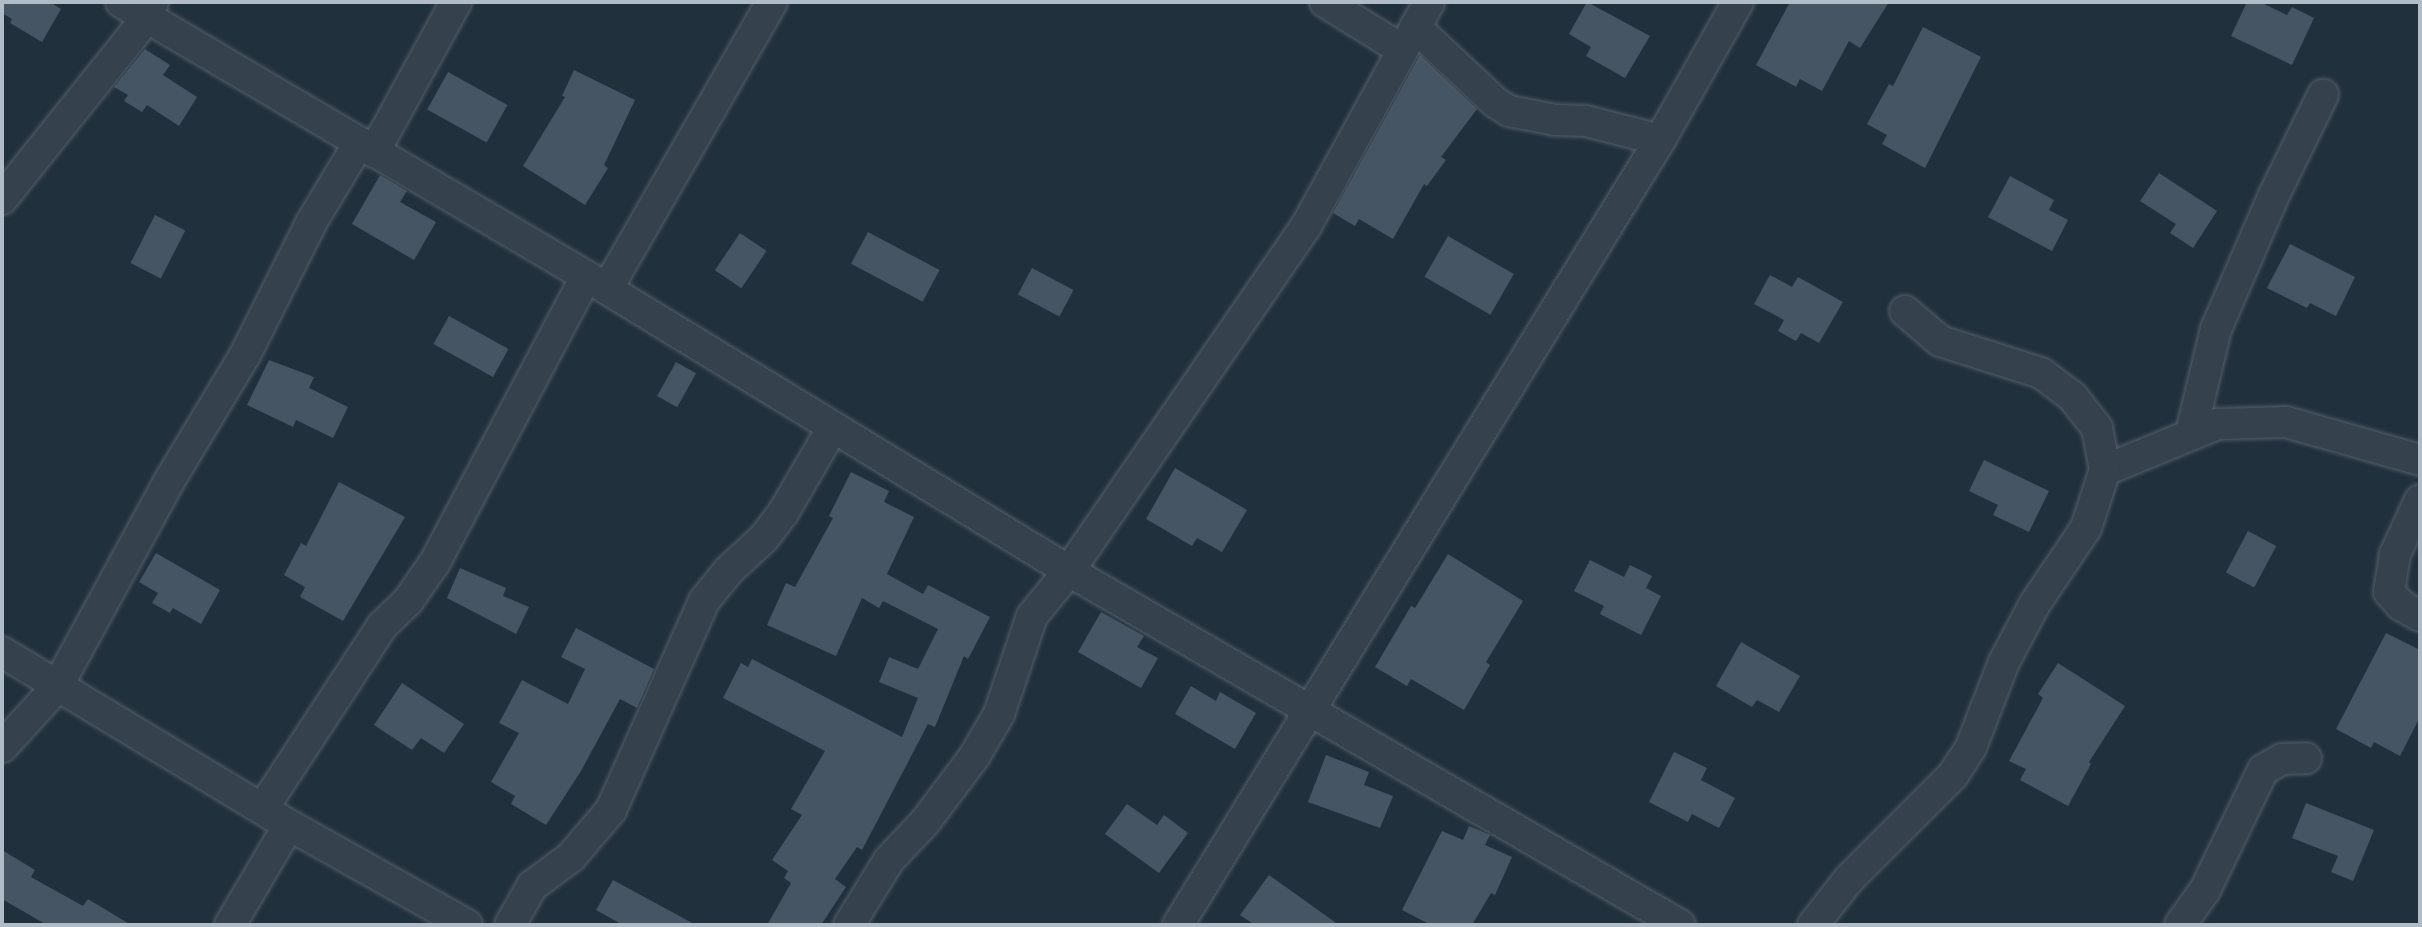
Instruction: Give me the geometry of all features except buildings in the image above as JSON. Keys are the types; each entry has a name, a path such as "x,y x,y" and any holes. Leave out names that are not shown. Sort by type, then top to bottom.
{"street":[{"path":"121,2 150,9 366,148 597,283 1069,571 1680,925"},
{"path":"2,747 57,687 168,483 245,355 311,223 366,148 456,2"},
{"path":"263,808 382,626 408,601 435,562 597,283 772,2"},
{"path":"1325,2 1408,38 1508,111 1555,120 1586,121 1660,140"},
{"path":"849,925 889,860 925,822 974,757 999,714 1032,617 1069,571 1305,228 1429,2"},
{"path":"1178,925 1312,711 1660,140 1738,2"},
{"path":"2,200 150,9"},
{"path":"2191,433 2216,329 2273,197 2323,95"},
{"path":"1813,925 1849,879 1959,765 1970,747 2004,662 2034,605 2086,528 2105,470 2098,428 2073,397 2040,373 1940,341 1905,311"},
{"path":"2105,470 2218,424 2286,422 2420,460"},
{"path":"510,925 532,886 570,857 611,810 704,601 783,513 833,427"},
{"path":"2420,500 2395,554 2389,592 2402,606 2420,616"},
{"path":"2,652 289,825 467,925"},
{"path":"2180,925 2205,890 2263,770 2282,759 2306,758"},
{"path":"230,925 289,825"}]}
